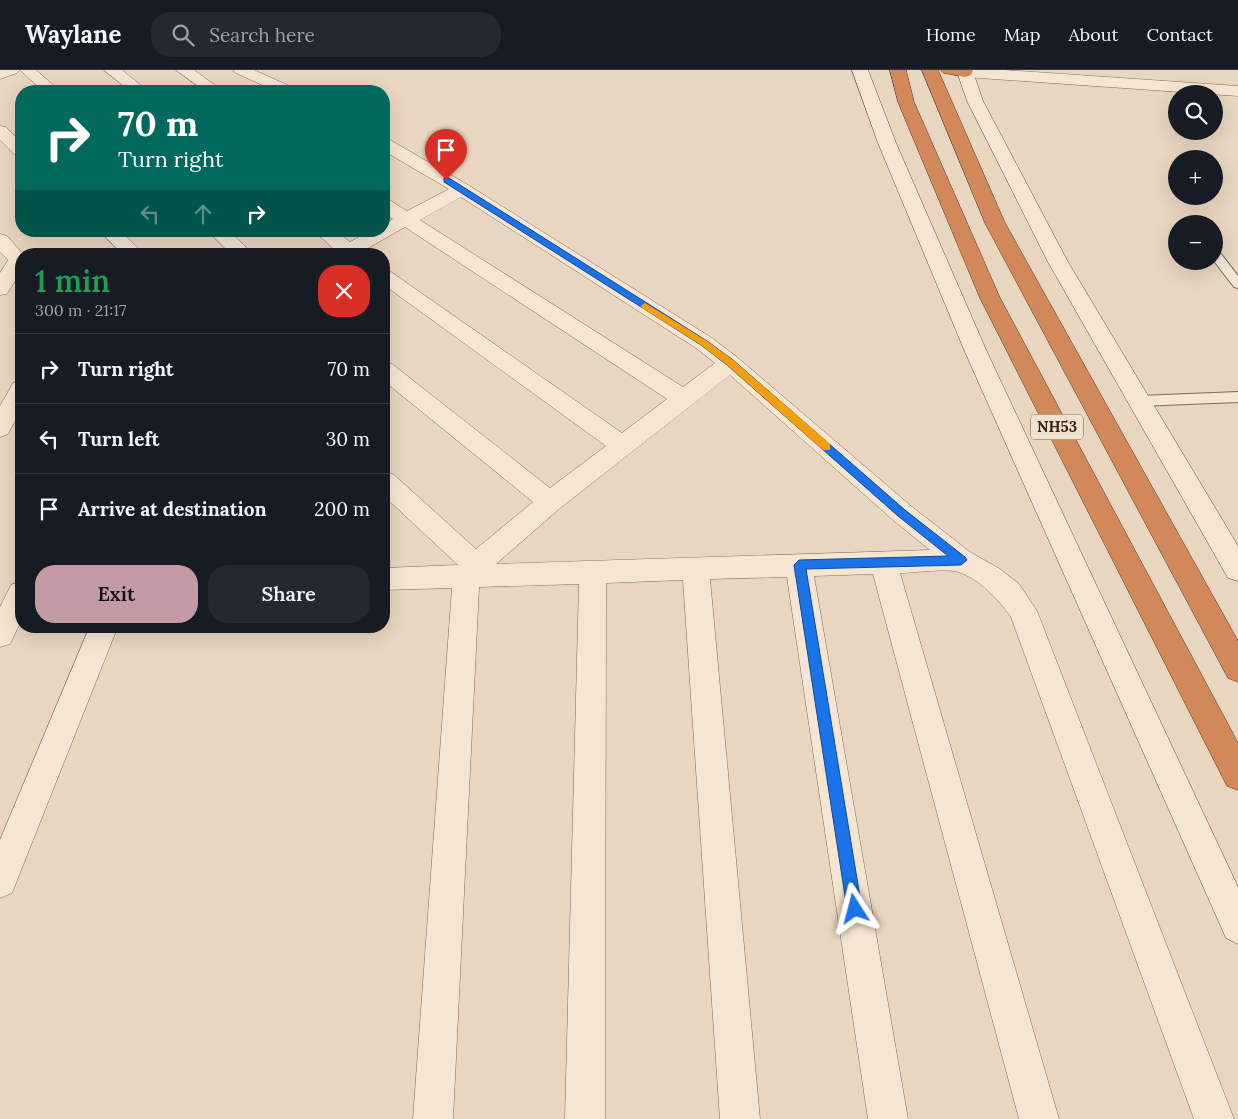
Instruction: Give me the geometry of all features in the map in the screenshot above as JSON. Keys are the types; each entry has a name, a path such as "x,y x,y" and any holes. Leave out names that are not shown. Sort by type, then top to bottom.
{"highway":[{"name":"NH53","path":"898,70 906,102 990,298 1238,776"},
{"name":"NH53","path":"930,70 995,223 1238,669"}],"street":[{"path":"0,74 12,70"},
{"path":"27,70 45,85"},
{"path":"112,70 132,85"},
{"path":"184,70 206,85"},
{"path":"241,70 275,85"},
{"path":"860,70 891,152 980,361 1238,926"},
{"path":"1190,70 1197,85"},
{"path":"960,71 1168,85"},
{"path":"960,71 1058,262 1238,570"},
{"path":"1223,90 1238,91"},
{"path":"0,131 15,145"},
{"path":"390,147 462,189 704,343 730,363 902,513 961,560 990,577 1008,592 1023,611 1214,1119"},
{"path":"390,229 462,189"},
{"path":"390,210 684,399"},
{"path":"116,237 127,248"},
{"path":"224,237 236,248"},
{"path":"330,237 342,248"},
{"path":"357,248 376,237"},
{"path":"0,240 15,256"},
{"path":"0,289 15,268"},
{"path":"390,280 623,446"},
{"path":"433,1119 471,571 550,502 730,363"},
{"path":"390,374 550,502"},
{"path":"0,428 15,400"},
{"path":"390,487 471,571"},
{"path":"390,578 471,571 593,572 961,560"},
{"path":"883,562 1039,1119"},
{"path":"799,565 888,1119"},
{"path":"696,568 740,1119"},
{"path":"585,1119 593,572"},
{"path":"0,590 15,591"},
{"path":"0,635 15,604"},
{"path":"0,881 101,633"}],"lane":[{"path":"1223,265 1238,284"},
{"path":"1139,401 1238,397"}],"slow traffic":[{"path":"645,306 704,343 730,363 826,447"}],"route":[{"path":"446,180 704,343 730,363 902,513 961,560 799,565 855,909"}]}
